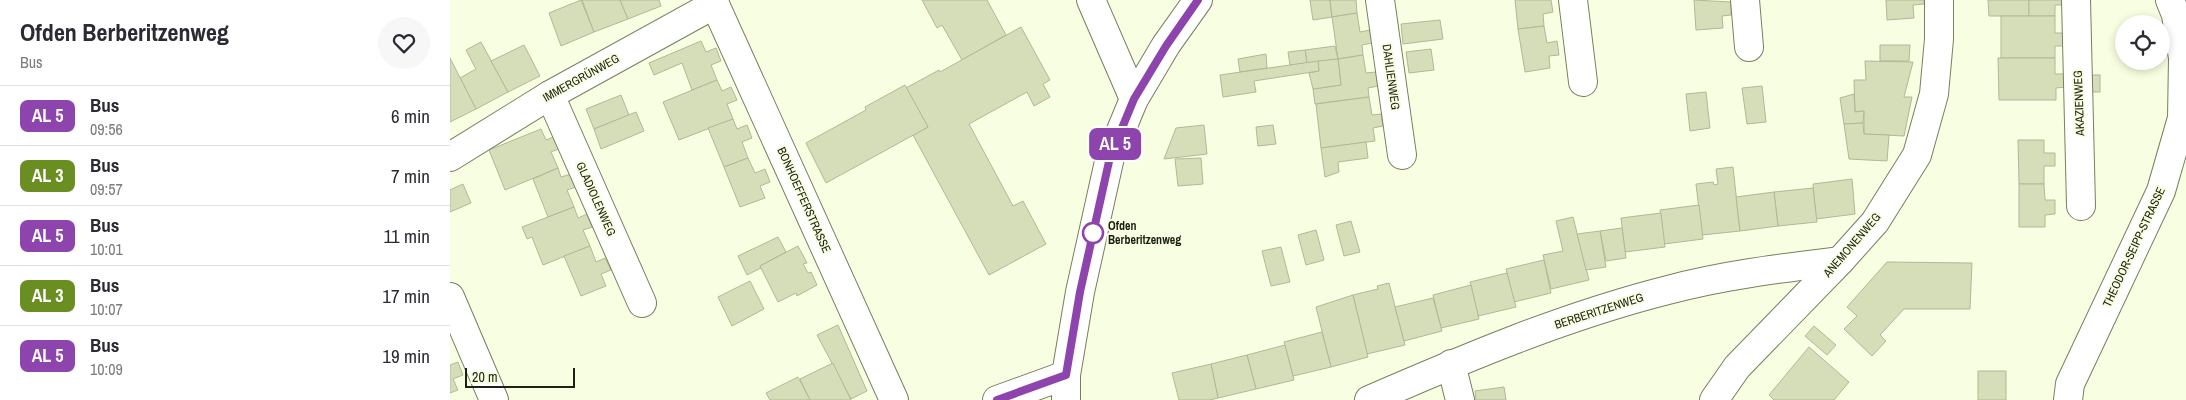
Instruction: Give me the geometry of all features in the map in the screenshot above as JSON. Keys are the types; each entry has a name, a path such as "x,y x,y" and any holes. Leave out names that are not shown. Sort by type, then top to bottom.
{"street":[{"path":"1091,0 1134,99"},
{"path":"997,400 1066,388 1080,292 1110,157 1134,99 1166,46 1198,0"},
{"name":"DAHLIENWEG","path":"1380,0 1402,155"},
{"path":"1573,0 1582,82"},
{"path":"1745,0 1749,47"},
{"name":"ANEMONENWEG","path":"1714,400 1737,367 1840,261 1875,222 1917,155 1934,94 1939,39 1939,0"},
{"name":"AKAZIENWEG","path":"2076,0 2082,206"},
{"name":"THEODOR-SEIPP-STRASSE","path":"2068,400 2070,384 2162,191 2182,118 2183,58 2176,15 2170,0"},
{"name":"IMMERGRÜNWEG","path":"450,157 550,95 714,2"},
{"name":"BONHOEFFERSTRASSE","path":"714,2 894,400"},
{"name":"GLADIOLENWEG","path":"550,95 642,303"},
{"name":"BERBERITZENWEG","path":"1369,400 1451,364 1542,329 1668,289 1773,269 1840,261"},
{"path":"450,297 494,400"},
{"path":"1451,364 1460,400"}],"building":[{"path":"581,0 594,32 561,46 549,13"},
{"path":"582,0 620,0 628,19 594,32"},
{"path":"620,0 659,0 661,6 628,19"},
{"path":"922,0 987,0 1006,35 962,60 942,25 937,28"},
{"path":"1310,0 1330,0 1332,17 1313,20"},
{"path":"1330,0 1356,0 1357,13 1332,17"},
{"path":"1515,0 1551,0 1553,12 1543,14 1544,26 1518,29"},
{"path":"1694,0 1731,2 1731,15 1722,16 1723,28 1696,30"},
{"path":"1886,0 1924,0 1924,4 1913,5 1914,18 1887,20"},
{"path":"1988,0 2029,0 2029,16 1989,16"},
{"path":"2029,0 2065,0 2065,5 2055,5 2055,16 2029,16"},
{"path":"1357,13 1360,32 1370,30 1372,43 1362,45 1363,55 1338,59 1332,17"},
{"path":"2001,16 2055,16 2055,33 2065,33 2065,46 2055,46 2055,58 2001,58"},
{"path":"1440,20 1443,39 1403,44 1401,24"},
{"path":"1544,26 1547,43 1557,41 1559,55 1549,56 1550,68 1525,72 1518,29"},
{"path":"1021,27 1050,80 1043,84 1050,97 1034,106 1027,92 969,124 1013,206 1023,201 1046,244 989,275 913,135 928,127 906,88 939,70 940,72"},
{"path":"701,41 706,52 716,48 721,61 711,65 717,80 692,90 682,63 654,75 649,63"},
{"path":"481,42 508,92 476,109 460,78 476,69 466,50"},
{"path":"524,45 540,76 508,92 491,61"},
{"path":"1880,45 1910,45 1909,61 1880,61"},
{"path":"1335,46 1338,59 1307,63 1305,50"},
{"path":"1431,49 1434,70 1409,73 1406,52"},
{"path":"1305,50 1307,63 1290,65 1288,52"},
{"path":"1266,54 1267,68 1240,72 1238,59"},
{"path":"1363,55 1366,73 1376,72 1378,86 1368,88 1369,97 1315,104 1313,89 1341,85 1338,59"},
{"path":"450,58 476,109 450,122"},
{"path":"1998,58 2055,58 2055,74 2066,74 2066,87 2056,88 2056,100 1999,100"},
{"path":"1338,59 1341,85 1313,89 1309,73 1319,71 1318,61"},
{"path":"1318,61 1319,71 1254,81 1256,92 1223,97 1220,75"},
{"path":"1865,61 1913,62 1904,97 1912,97 1904,136 1864,134 1864,111 1855,112 1854,80 1866,80"},
{"path":"2092,75 2100,75 2100,92 2092,92"},
{"path":"717,80 722,91 731,87 737,100 727,104 733,119 679,140 663,102"},
{"path":"905,85 928,127 826,183 806,143 866,110 865,107"},
{"path":"1762,86 1766,122 1747,124 1742,88"},
{"path":"1706,92 1710,128 1690,131 1686,94"},
{"path":"1854,94 1855,112 1864,111 1863,123 1844,124 1840,98"},
{"path":"621,95 629,115 594,129 586,109"},
{"path":"1369,97 1372,115 1381,114 1383,126 1373,128 1375,141 1321,148 1316,104"},
{"path":"636,112 644,131 601,149 594,129"},
{"path":"733,119 737,129 747,125 752,138 742,142 748,158 724,167 708,128"},
{"path":"1863,123 1864,134 1889,135 1887,161 1849,159 1844,124"},
{"path":"1204,125 1207,154 1164,159 1176,128"},
{"path":"1273,125 1276,144 1258,146 1256,127"},
{"path":"541,129 546,140 556,136 561,148 551,152 558,168 505,190 489,150"},
{"path":"2018,140 2044,140 2044,153 2055,153 2055,166 2044,166 2044,184 2019,184"},
{"path":"1366,142 1368,158 1338,162 1339,172 1325,177 1321,148"},
{"path":"748,158 755,173 765,169 770,182 760,186 765,198 740,207 724,167"},
{"path":"1201,158 1203,184 1178,186 1175,159"},
{"path":"1733,167 1740,231 1702,235 1696,184 1713,182 1714,185 1718,184 1716,169"},
{"path":"558,168 561,177 571,174 576,187 567,190 574,207 548,217 533,179"},
{"path":"1852,179 1855,214 1816,219 1813,184"},
{"path":"463,184 471,203 450,212 450,190"},
{"path":"2019,184 2044,184 2045,200 2055,200 2055,214 2045,215 2045,227 2019,227"},
{"path":"1813,188 1817,222 1778,226 1774,192"},
{"path":"1774,192 1778,226 1740,231 1736,197"},
{"path":"1699,205 1703,239 1664,244 1660,210"},
{"path":"574,207 578,218 587,214 592,227 583,230 590,246 543,265 532,237 527,239 522,227"},
{"path":"1661,213 1665,247 1625,252 1621,218"},
{"path":"1573,217 1589,280 1551,289 1543,255 1563,251 1556,221"},
{"path":"1351,221 1360,252 1344,256 1336,225"},
{"path":"1622,228 1626,258 1606,261 1600,231"},
{"path":"1316,230 1324,260 1306,265 1298,235"},
{"path":"1600,231 1606,267 1586,270 1577,234"},
{"path":"778,237 786,252 747,275 738,256"},
{"path":"590,246 596,262 605,258 611,270 601,274 606,286 581,296 564,256"},
{"path":"798,246 807,263 803,264 808,273 811,272 817,285 797,296 796,293 778,302 760,266"},
{"path":"1281,247 1290,282 1271,286 1262,251"},
{"path":"1544,260 1551,293 1514,302 1506,269"},
{"path":"1887,262 1972,263 1970,309 1904,309 1880,335 1886,341 1872,356 1844,329 1857,316 1847,307"},
{"path":"1507,273 1516,307 1478,316 1470,282"},
{"path":"750,281 764,309 732,326 718,297"},
{"path":"1389,283 1405,345 1367,354 1353,295 1378,289 1377,286"},
{"path":"1471,285 1479,319 1441,328 1433,295"},
{"path":"1353,295 1368,357 1331,367 1316,307"},
{"path":"1433,298 1442,331 1404,341 1395,307"},
{"path":"838,325 867,391 851,399 817,335"},
{"path":"1814,326 1836,345 1827,355 1805,336"},
{"path":"1322,332 1331,367 1293,376 1284,342"},
{"path":"1285,345 1294,380 1256,389 1247,355"},
{"path":"1809,347 1849,382 1834,400 1774,400 1769,395"},
{"path":"1247,355 1256,389 1218,398 1211,364"},
{"path":"458,362 463,375 453,379 458,390 450,393 450,365"},
{"path":"833,363 851,400 810,400 800,379"},
{"path":"1211,364 1218,398 1210,400 1179,400 1172,373"},
{"path":"1978,371 2006,371 2006,400 1978,400"},
{"path":"798,377 810,400 770,400 766,393"},
{"path":"1504,387 1506,400 1476,400 1475,391"}],"bus line":[{"path":"997,400 1066,375 1080,292 1110,157 1134,99 1166,46 1198,0"}],"place":[{"name":"Ofden Berberitzenweg","path":"1093,233"}]}
